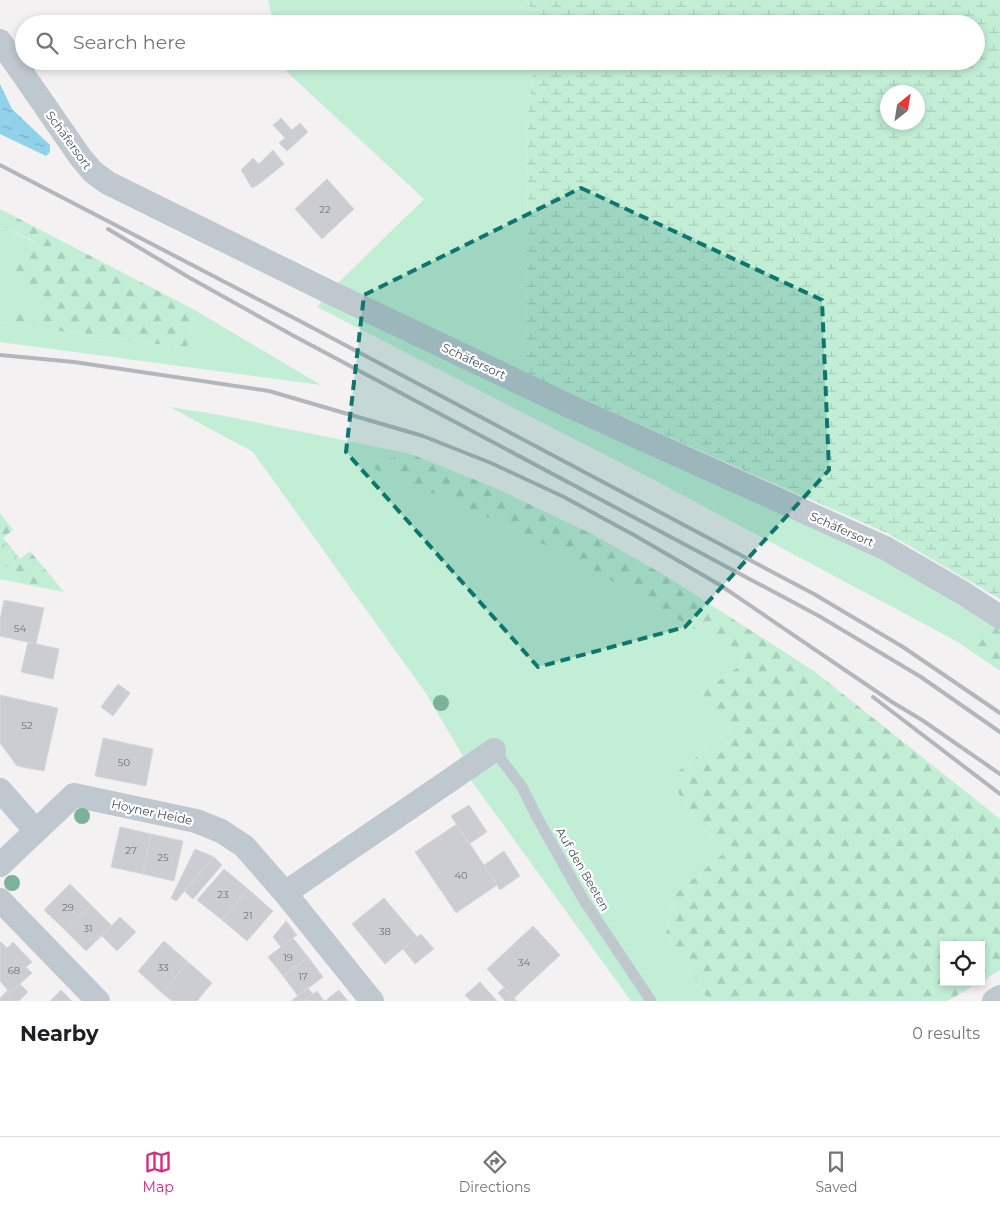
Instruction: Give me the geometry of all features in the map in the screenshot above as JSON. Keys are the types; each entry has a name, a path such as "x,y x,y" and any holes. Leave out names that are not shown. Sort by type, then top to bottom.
{"street":[{"name":"Schäfersort","path":"0,41 15,63"},
{"name":"Schäfersort","path":"20,70 81,158 93,172 108,183 322,289 575,409 885,548 963,593 1000,617"},
{"path":"285,893 494,750"},
{"path":"0,790 36,831"},
{"name":"Hoyner Heide","path":"0,865 74,795 196,821 221,831 244,846 285,893 372,1001"},
{"path":"0,900 98,1001"},
{"path":"994,1001 1000,997"}],"lane":[{"name":"Auf den Beeten","path":"494,750 522,788 583,899 651,1001"}],"highlighted area":[{"path":"581,188 822,300 829,470 685,627 538,667 346,452 364,295"}],"green space":[{"path":"268,0 525,0 536,15 272,15"},
{"path":"525,0 1000,0 1000,599 889,534 526,374 528,113 534,70 985,70 985,15 536,15"},
{"path":"286,70 534,70 528,113 526,374 334,287 424,199"},
{"path":"0,209 193,309 187,348 0,323 0,311 47,313 7,262 34,241 0,225"},
{"path":"0,225 34,242 47,314 0,311"},
{"path":"325,298 879,555 994,620 958,642 658,482 317,307"},
{"path":"193,309 321,385 0,342 0,323 187,348"},
{"path":"170,407 220,415 411,454 362,464 460,504 576,560 744,658 738,667 702,693 730,731 668,779 723,854 675,894 666,935 709,1001 631,1001 457,761 463,756 425,692 253,452"},
{"path":"411,454 493,487 592,534 666,576 814,671 1000,819 1000,970 985,979 985,941 940,941 940,986 973,986 948,1001 709,1001 666,935 675,894 723,854 668,779 730,731 702,693 738,667 744,658 576,560 460,504 361,464"},
{"path":"0,513 13,530 3,538 0,534"},
{"path":"0,534 20,559 10,567 0,566"},
{"path":"30,551 64,592 19,583 10,567"},
{"path":"0,566 10,567 19,583 0,579"},
{"path":"1000,617 1000,671 958,642"}],"water":[{"path":"0,84 12,109 50,145 50,152 46,156 0,134"}],"building":[{"path":"281,118 292,130 300,123 308,132 287,151 279,143 285,138 273,125"},
{"path":"273,150 284,164 252,188 241,170 253,158 259,164"},
{"path":"327,179 354,209 322,239 295,209"},
{"path":"4,600 44,608 36,644 0,636 0,619"},
{"path":"28,642 59,649 53,679 21,672"},
{"path":"118,684 130,693 113,716 101,707"},
{"path":"0,695 58,708 44,771 17,766 0,743"},
{"path":"103,738 153,749 146,786 95,776"},
{"path":"469,805 487,832 469,844 451,816"},
{"path":"457,824 497,885 456,913 415,852"},
{"path":"120,827 151,834 143,874 111,867"},
{"path":"151,834 183,841 174,881 143,874"},
{"path":"195,849 214,857 176,901 171,898"},
{"path":"504,851 520,876 500,890 484,865"},
{"path":"214,857 222,865 193,899 184,891"},
{"path":"224,869 248,889 222,920 197,900"},
{"path":"70,884 91,905 65,930 44,910"},
{"path":"248,889 273,911 247,941 222,920"},
{"path":"384,898 417,937 385,964 352,924"},
{"path":"91,905 112,926 86,951 65,930"},
{"path":"120,917 136,932 117,951 102,936"},
{"path":"286,921 297,935 281,947 273,937"},
{"path":"533,926 560,955 514,998 487,969"},
{"path":"421,934 434,949 415,964 403,949"},
{"path":"293,938 308,957 283,976 268,957"},
{"path":"164,941 188,962 162,993 138,971"},
{"path":"1,942 7,948 13,942 32,962 26,967 32,973 10,993 0,981"},
{"path":"308,957 323,977 298,996 283,976"},
{"path":"188,962 212,983 197,1001 172,1001 162,993"},
{"path":"480,982 497,1001 471,1001 465,995"},
{"path":"20,984 28,992 19,1001 0,1001 0,998 8,990 10,993"},
{"path":"504,987 517,1001 505,1001 498,993"},
{"path":"308,988 313,994 304,1001 291,1001"},
{"path":"61,990 72,1001 50,1001"},
{"path":"339,990 348,1001 325,1001"},
{"path":"317,991 324,1001 304,1001 313,994"}],"railway":[{"path":"0,165 296,319 814,594 903,647 1000,713"},
{"path":"108,229 190,278 294,336 819,616 921,677 1000,732"},
{"path":"0,355 74,362 269,391 423,436 491,463 564,497 720,585 1000,774"},
{"path":"873,697 1000,794"}]}
